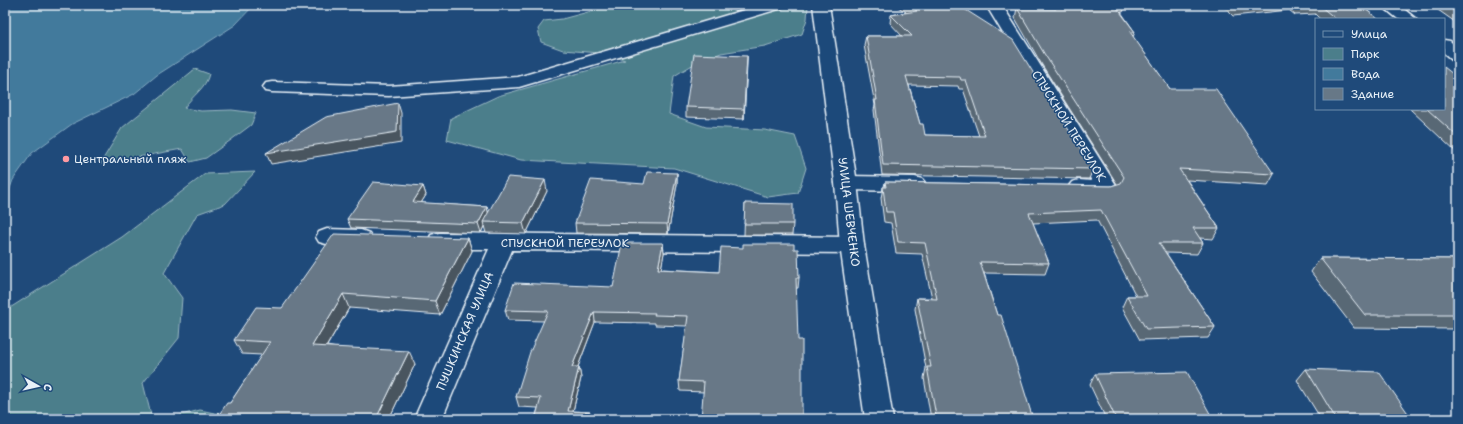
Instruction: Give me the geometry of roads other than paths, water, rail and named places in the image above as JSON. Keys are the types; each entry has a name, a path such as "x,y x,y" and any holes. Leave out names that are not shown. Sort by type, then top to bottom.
{"street":[{"path":"272,87 389,91 518,82 777,5"},
{"name":"УЛИЦА ШЕВЧЕНКО","path":"821,5 846,183 852,245 879,419"},
{"name":"СПУСКНОЙ ПЕРЕУЛОК","path":"994,5 1107,188 1059,187"},
{"path":"1389,5 1407,18"},
{"path":"1445,46 1458,56"},
{"path":"846,183 933,185"},
{"path":"327,237 383,239"},
{"name":"СПУСКНОЙ ПЕРЕУЛОК","path":"415,240 852,245"},
{"name":"ПУШКИНСКАЯ УЛИЦА","path":"428,419 503,242"}],"water":[{"path":"5,5 254,5 235,25 157,75 134,94 72,124 32,153 13,180 5,202"}],"place":[{"name":"Центральный пляж","path":"66,159"}]}
